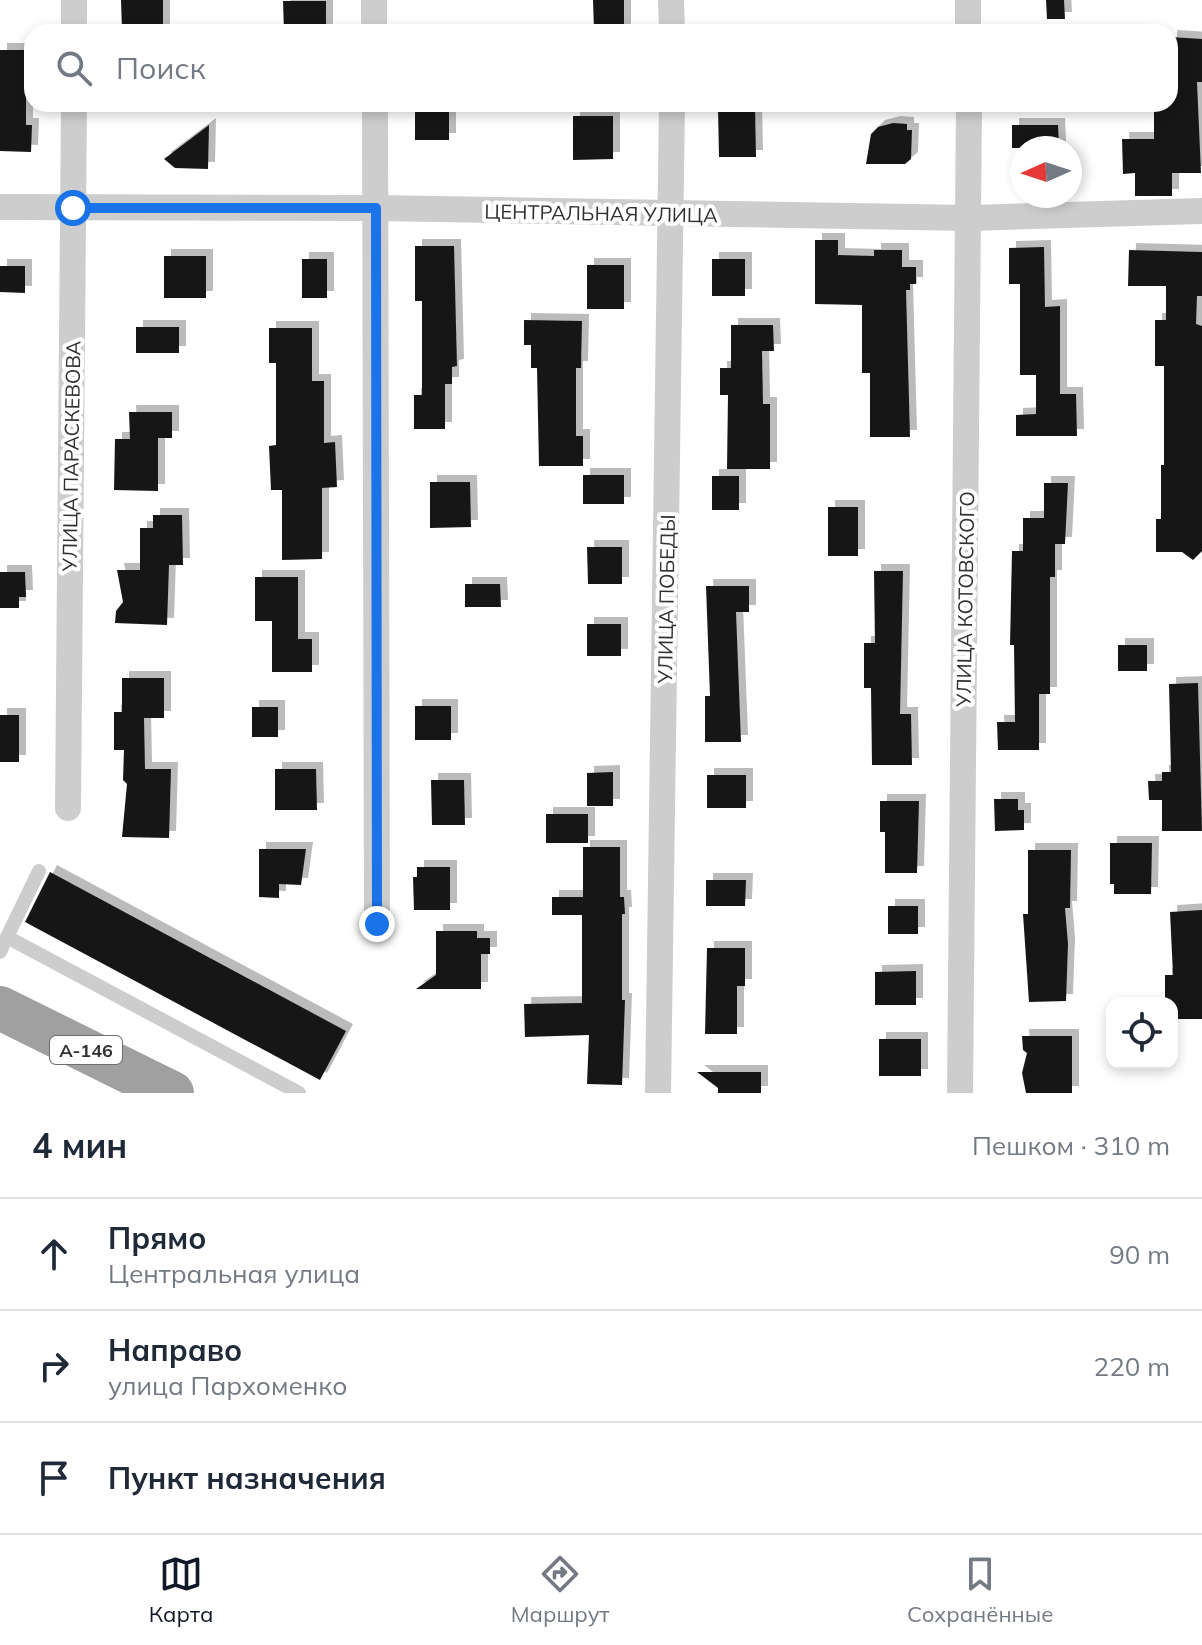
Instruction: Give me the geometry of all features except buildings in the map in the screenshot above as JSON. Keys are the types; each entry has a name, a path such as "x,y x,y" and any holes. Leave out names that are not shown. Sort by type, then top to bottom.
{"highway":[{"name":"А-146","path":"0,1008 172,1093"},
{"name":"А-146","path":"0,1024 139,1093"}],"street":[{"path":"74,0 74,24"},
{"path":"374,0 374,24"},
{"path":"671,0 672,24"},
{"path":"968,0 968,24"},
{"name":"УЛИЦА ПАРАСКЕВОВА","path":"68,808 74,112"},
{"path":"375,112 377,924"},
{"name":"УЛИЦА ПОБЕДЫ","path":"658,1093 673,215 672,112"},
{"name":"УЛИЦА КОТОВСКОГО","path":"960,1093 969,112"},
{"name":"ЦЕНТРАЛЬНАЯ УЛИЦА","path":"0,207 376,208 970,218 1202,211"}],"lane":[{"path":"0,952 39,871"},
{"path":"7,937 299,1093"}],"route":[{"path":"73,208 376,208 377,924"}]}
